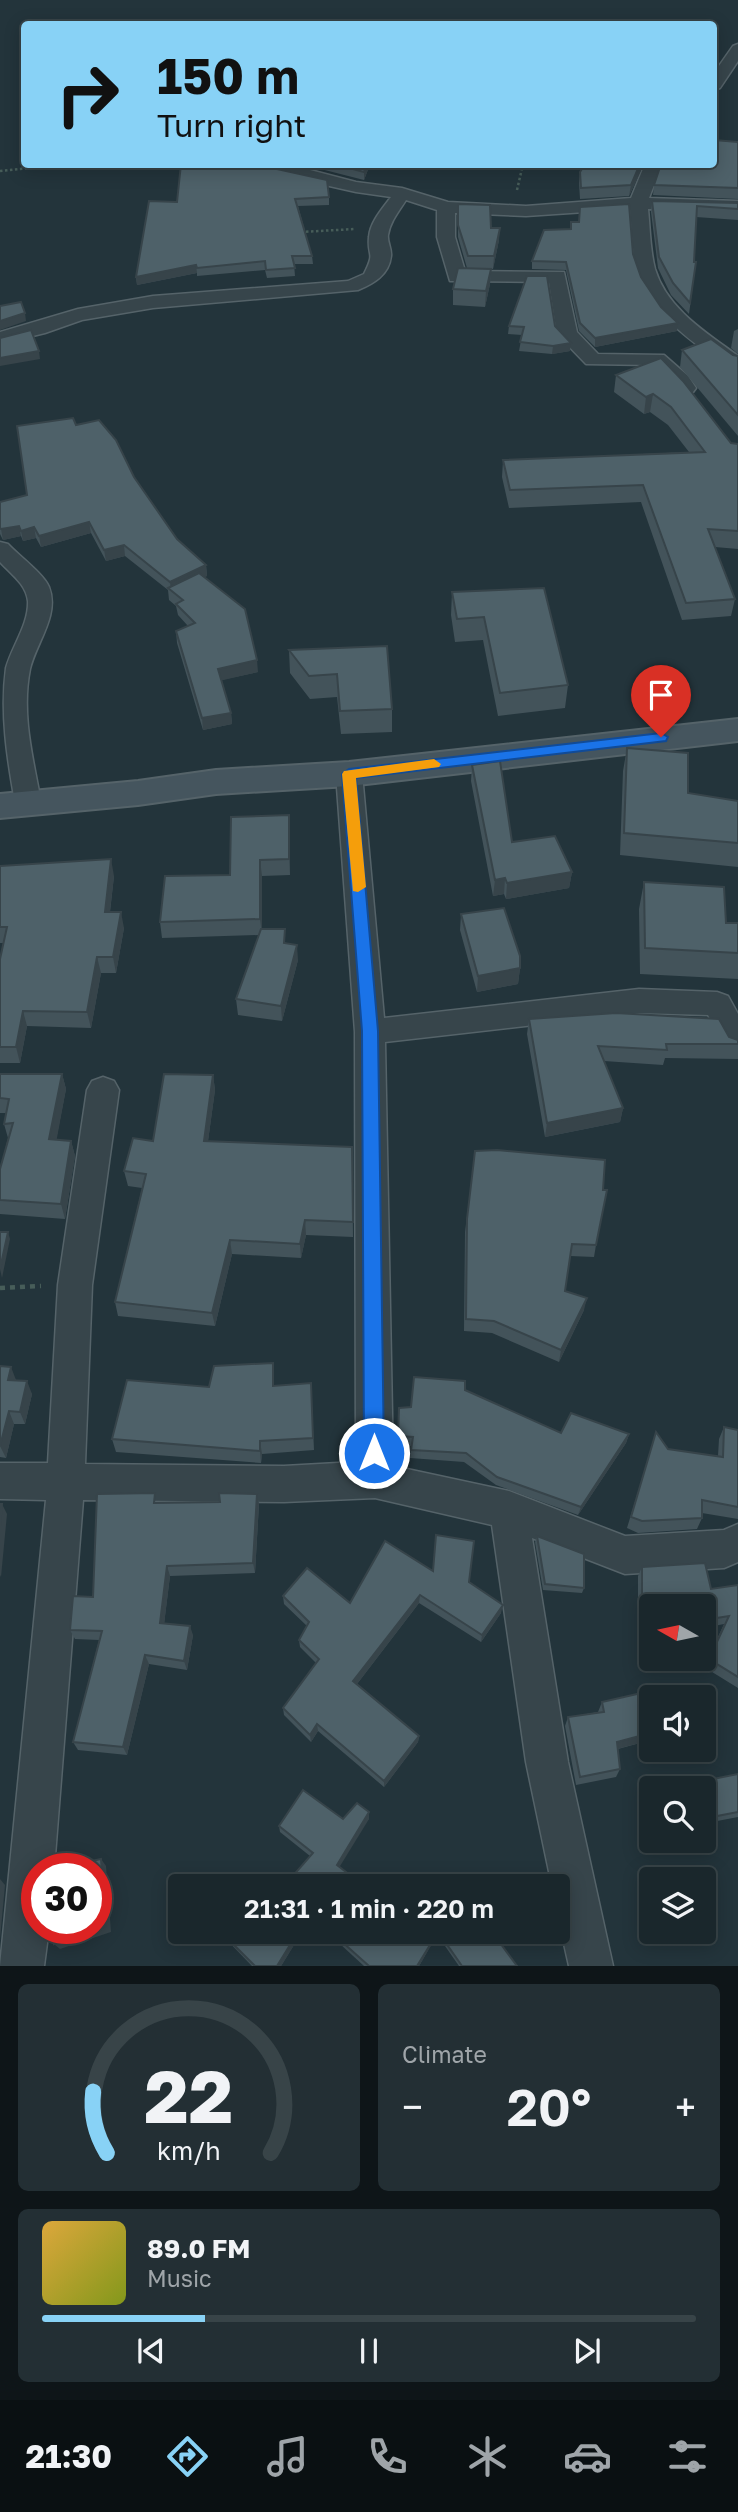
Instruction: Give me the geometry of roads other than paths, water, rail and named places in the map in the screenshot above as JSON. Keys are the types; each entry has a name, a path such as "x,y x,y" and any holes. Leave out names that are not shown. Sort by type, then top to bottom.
{"main road":[{"path":"14,804 138,793 216,782 349,774 738,730"}],"street":[{"path":"717,80 738,49"},
{"path":"285,168 356,187 446,206 526,211 638,203 738,206"},
{"path":"652,168 638,203 646,270 659,295 679,321 738,366"},
{"path":"0,338 38,329 78,315 153,302 351,286 371,278 382,257 378,237 383,222 399,197"},
{"path":"446,206 446,237 457,278 557,276 567,334 593,360 657,359 681,380 696,405"},
{"path":"0,549 37,587 40,604 34,629 18,668 13,716 14,804"},
{"path":"349,774 370,1031 375,1480"},
{"path":"370,1031 639,1001 717,1004 738,1041"},
{"path":"22,1966 66,1481 75,1285 103,1090"},
{"path":"0,1481 284,1484 375,1480 509,1510 625,1555 724,1549 738,1543"},
{"path":"509,1510 547,1762 591,1966"}]}
